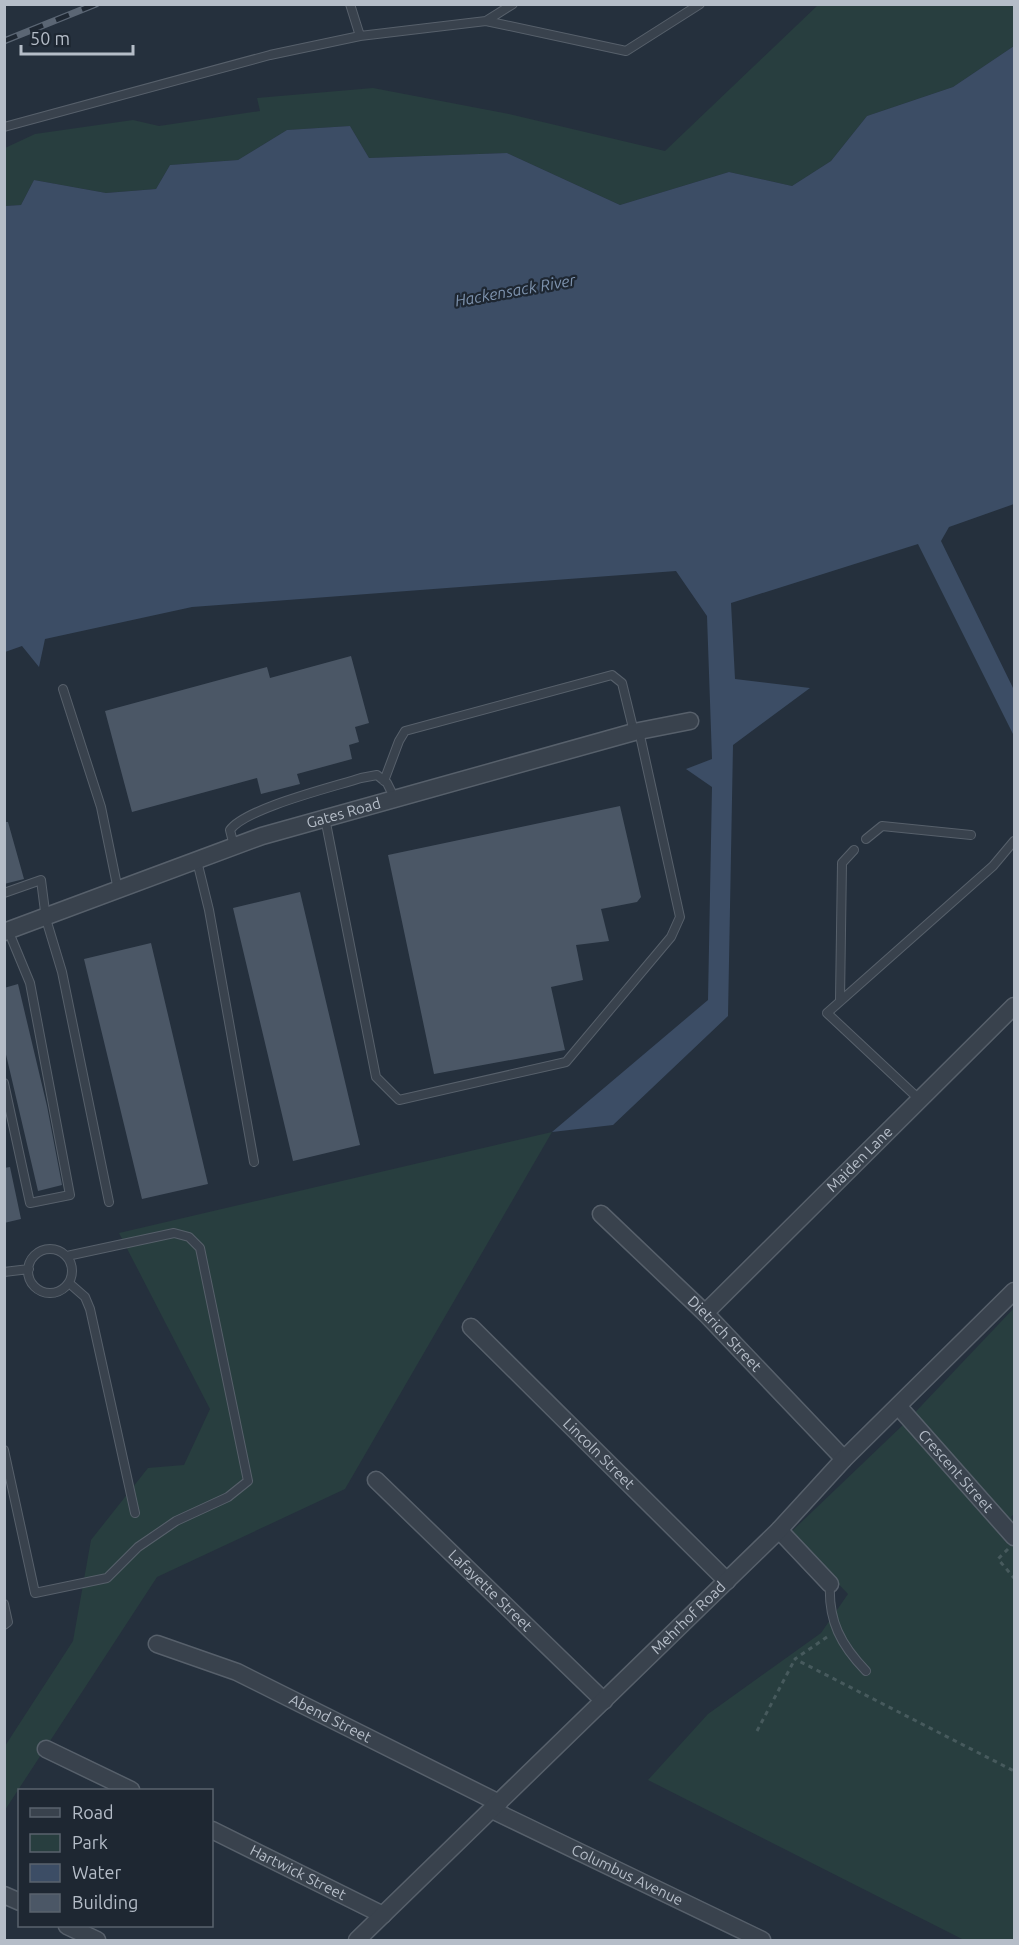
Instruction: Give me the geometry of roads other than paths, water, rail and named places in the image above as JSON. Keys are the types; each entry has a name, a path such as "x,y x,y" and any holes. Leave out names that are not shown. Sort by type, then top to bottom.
{"street":[{"name":"Gates Road","path":"6,931 234,846 325,818 636,732 690,721"},
{"name":"Maiden Lane","path":"705,1313 1014,1006"},
{"name":"Dietrich Street","path":"601,1214 705,1313 844,1459"},
{"name":"Mehrhof Road","path":"357,1941 779,1530 844,1459 1014,1291"},
{"name":"Lincoln Street","path":"471,1327 727,1581"},
{"name":"Crescent Street","path":"898,1406 1012,1542"},
{"name":"Lafayette Street","path":"376,1480 604,1701"},
{"path":"779,1530 830,1584"},
{"name":"Abend Street","path":"158,1644 237,1672 495,1806"},
{"path":"46,1749 127,1789"},
{"name":"Columbus Avenue","path":"495,1806 762,1941"},
{"name":"Hartwick Street","path":"213,1830 383,1915"},
{"path":"4,1895 18,1901"},
{"path":"69,1927 97,1941"}],"lane":[{"path":"350,4 360,36"},
{"path":"486,21 513,4"},
{"path":"4,127 270,55 360,36 486,21 626,51 700,4"},
{"path":"325,818 376,1077 399,1100 566,1062 671,937 680,917 636,732 621,684 612,675 405,731 384,781"},
{"path":"63,689 101,807 118,891"},
{"path":"234,846 230,830 233,826 264,809 361,778 377,776 384,781 395,799"},
{"path":"866,839 882,826 971,835"},
{"path":"920,1100 827,1013 840,999 993,866 1014,841"},
{"path":"840,999 842,863 854,850"},
{"path":"197,861 209,910 254,1162"},
{"path":"4,893 41,880 46,918 62,972 109,1202"},
{"path":"4,1083 30,1203 70,1194 30,982 6,931"},
{"path":"4,1450 35,1593 107,1578 138,1547 176,1521 228,1497 248,1481 200,1248 189,1237 174,1233 67,1256"},
{"path":"47,1249 67,1256 72,1269 69,1283 57,1292 43,1292 32,1283 29,1269 34,1256 47,1249"},
{"path":"4,1272 29,1269"},
{"path":"69,1283 85,1296 90,1309 135,1513"},
{"path":"830,1584 829,1603 837,1632 848,1653 866,1671"},
{"path":"4,1604 8,1622 4,1625"}],"water":[{"name":"Hackensack River","path":"1014,46 1014,504 949,527 941,541 1014,690 1014,736 918,544 731,603 735,679 810,688 733,745 728,1016 613,1125 552,1132 708,1000 712,787 686,769 712,759 707,616 676,571 192,607 45,639 39,667 22,646 5,652 5,206 21,205 34,180 106,193 156,189 170,165 238,160 287,130 350,126 369,158 507,153 620,205 729,172 792,186 831,161 867,116 953,87"}],"railway":[{"path":"4,41 96,4"}]}
